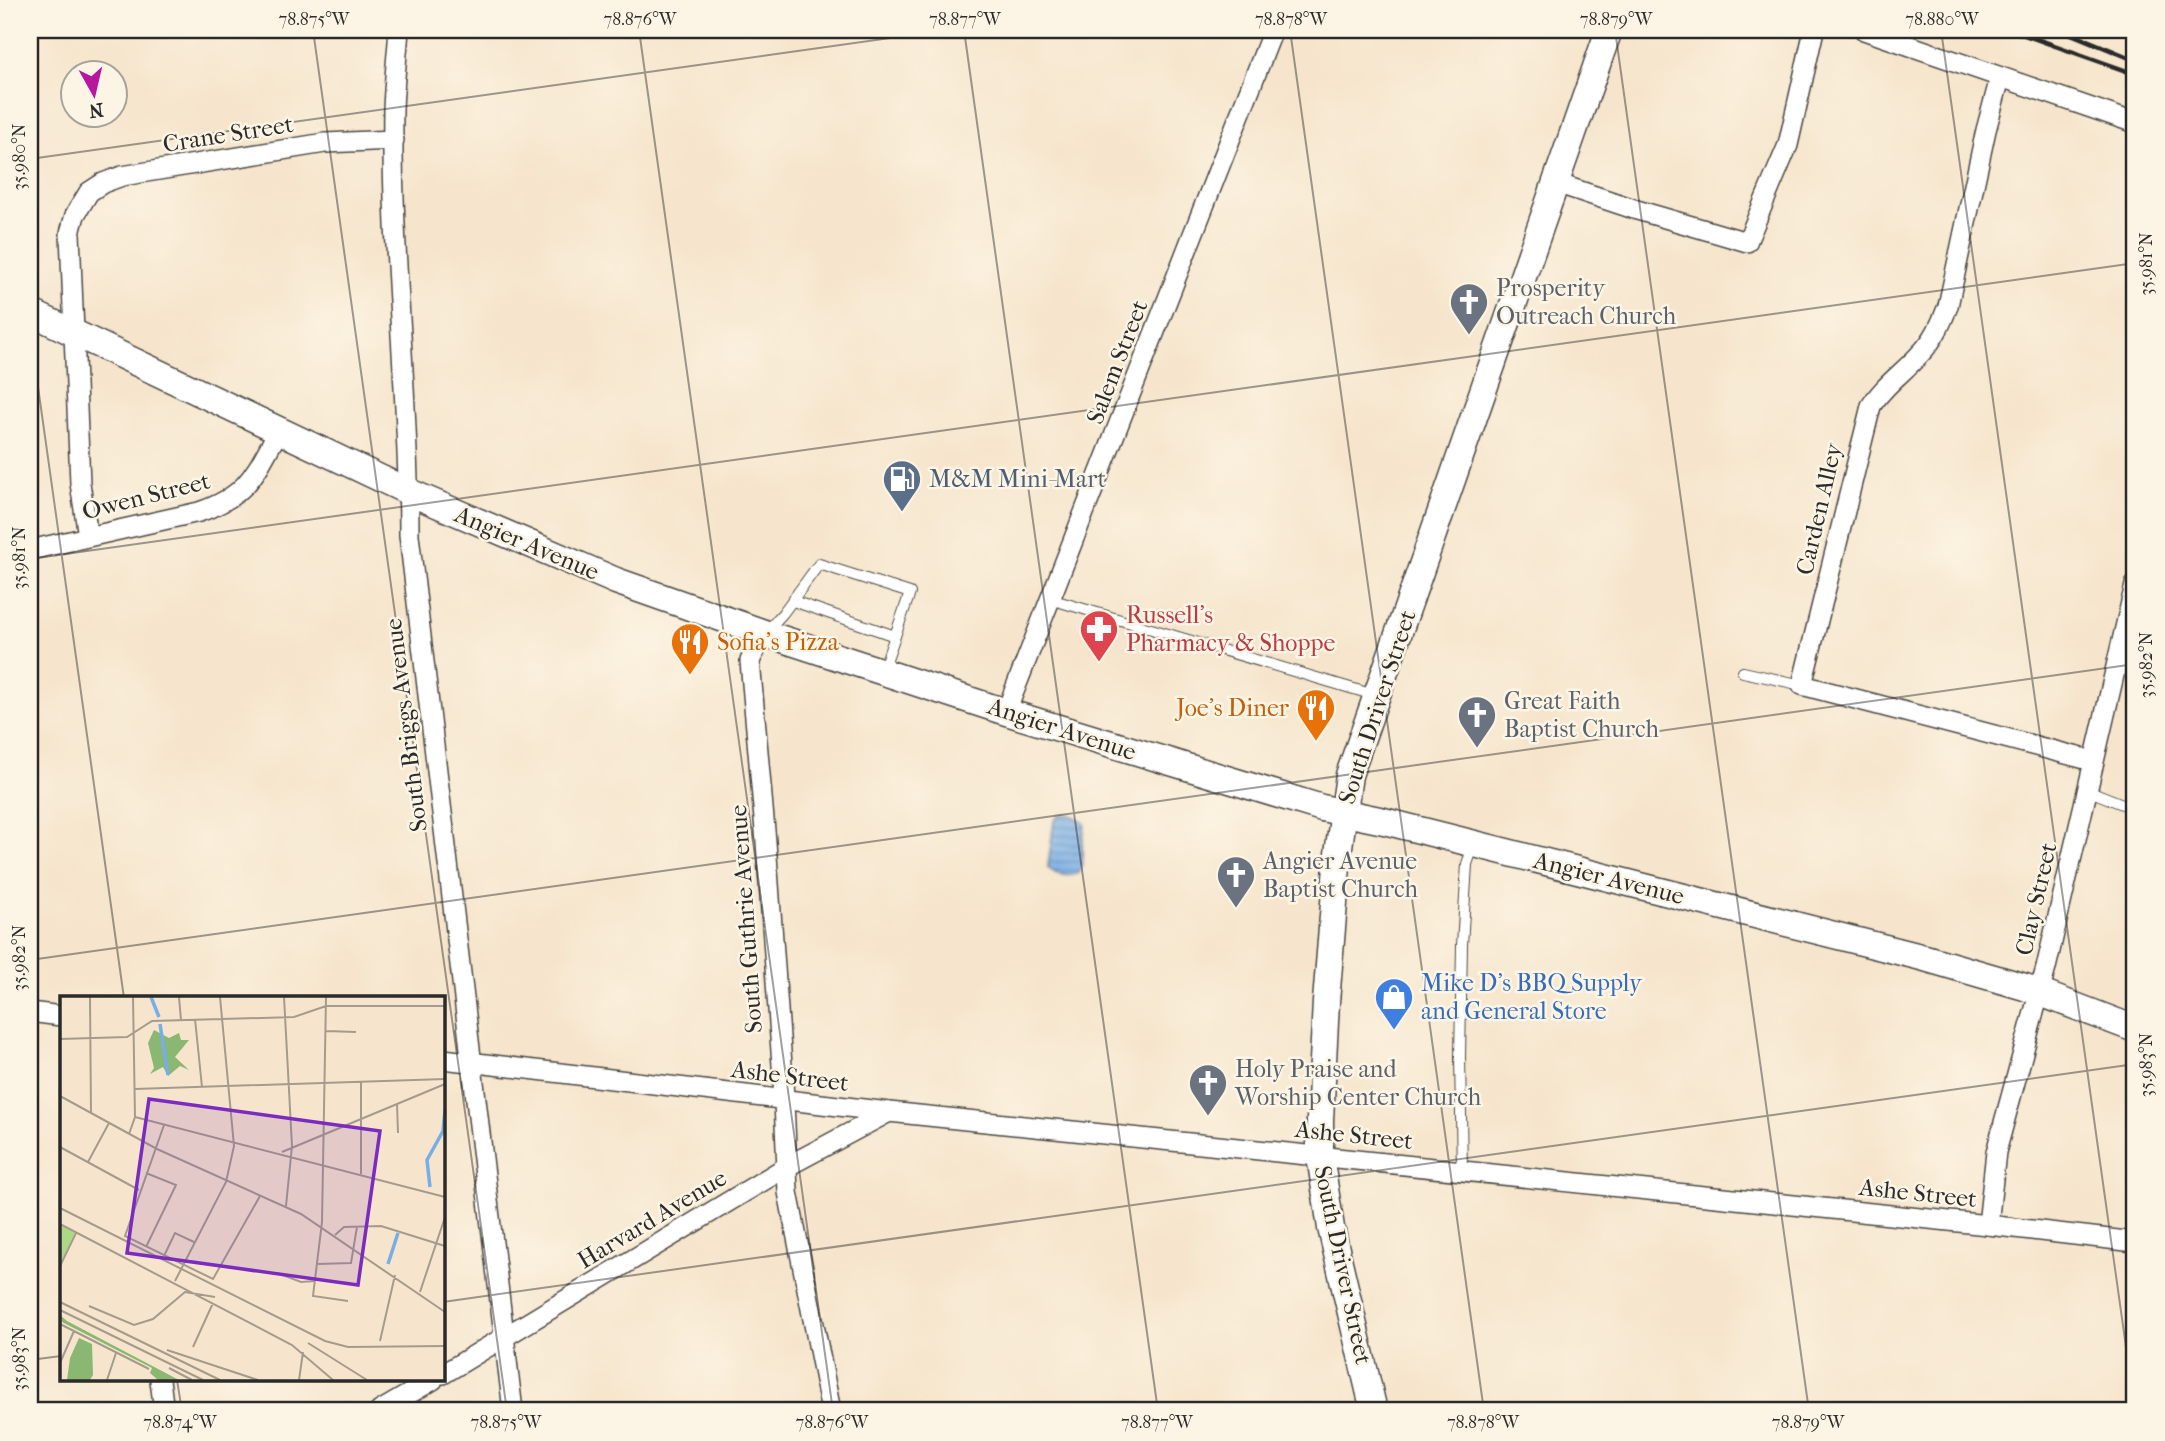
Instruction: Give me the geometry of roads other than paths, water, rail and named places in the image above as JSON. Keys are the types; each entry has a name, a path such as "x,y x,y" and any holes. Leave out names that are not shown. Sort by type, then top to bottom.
{"main road":[{"name":"South Driver Street","path":"1374,1411 1331,1228 1320,1156 1326,1016 1342,813 1349,775 1609,30"},
{"name":"Angier Avenue","path":"30,312 409,492 593,572 764,633 1006,712 1342,813 1925,958 2039,992 2135,1029"}],"street":[{"name":"South Briggs Avenue","path":"399,30 393,108 395,210 409,535 513,1411"},
{"name":"Salem Street","path":"1006,712 1273,30"},
{"path":"1556,183 1746,242 1788,145 1814,30"},
{"path":"1864,30 2135,123"},
{"name":"Carden Alley","path":"1802,685 1871,406 1878,393 1923,352 1939,329 1948,306 1983,141 2000,78"},
{"name":"Crane Street","path":"75,333 70,233 80,204 96,187 122,176 325,143 394,140"},
{"path":"75,333 80,483 88,536"},
{"name":"Owen Street","path":"30,550 218,506 237,495 249,483 279,429"},
{"name":"Clay Street","path":"1988,1225 1996,1152 2039,992 2135,588"},
{"name":"South Guthrie Avenue","path":"764,633 750,661 766,842 788,1192 831,1411"},
{"path":"1802,685 2093,761"},
{"path":"30,1012 60,1016"},
{"name":"Ashe Street","path":"444,1059 889,1112 2135,1242"},
{"name":"Harvard Avenue","path":"444,1373 786,1167 889,1112"},
{"path":"160,1382 164,1411"},
{"path":"380,1411 430,1382"}],"lane":[{"path":"764,633 793,601 819,564 910,593 883,671"},
{"path":"1050,599 1378,696"},
{"path":"793,601 895,636"},
{"path":"1743,672 1802,685"},
{"path":"2086,789 2135,809"},
{"path":"1462,1171 1462,945 1467,864 1474,844"}],"water":[{"path":"1069,814 1085,824 1082,865 1079,873 1066,875 1058,874 1048,867 1054,822 1059,816"}],"railway":[{"path":"2011,30 2135,74"},
{"path":"2062,30 2135,60"}],"place":[{"name":"Prosperity Outreach Church","path":"1469,336"},
{"name":"M&M Mini-Mart","path":"902,513"},
{"name":"Russell's Pharmacy & Shoppe","path":"1099,663"},
{"name":"Sofia's Pizza","path":"690,676"},
{"name":"Joe's Diner","path":"1316,742"},
{"name":"Great Faith Baptist Church","path":"1477,749"},
{"name":"Angier Avenue Baptist Church","path":"1236,909"},
{"name":"Mike D's BBQ Supply and General Store","path":"1394,1031"},
{"name":"Holy Praise and Worship Center Church","path":"1208,1117"}]}
